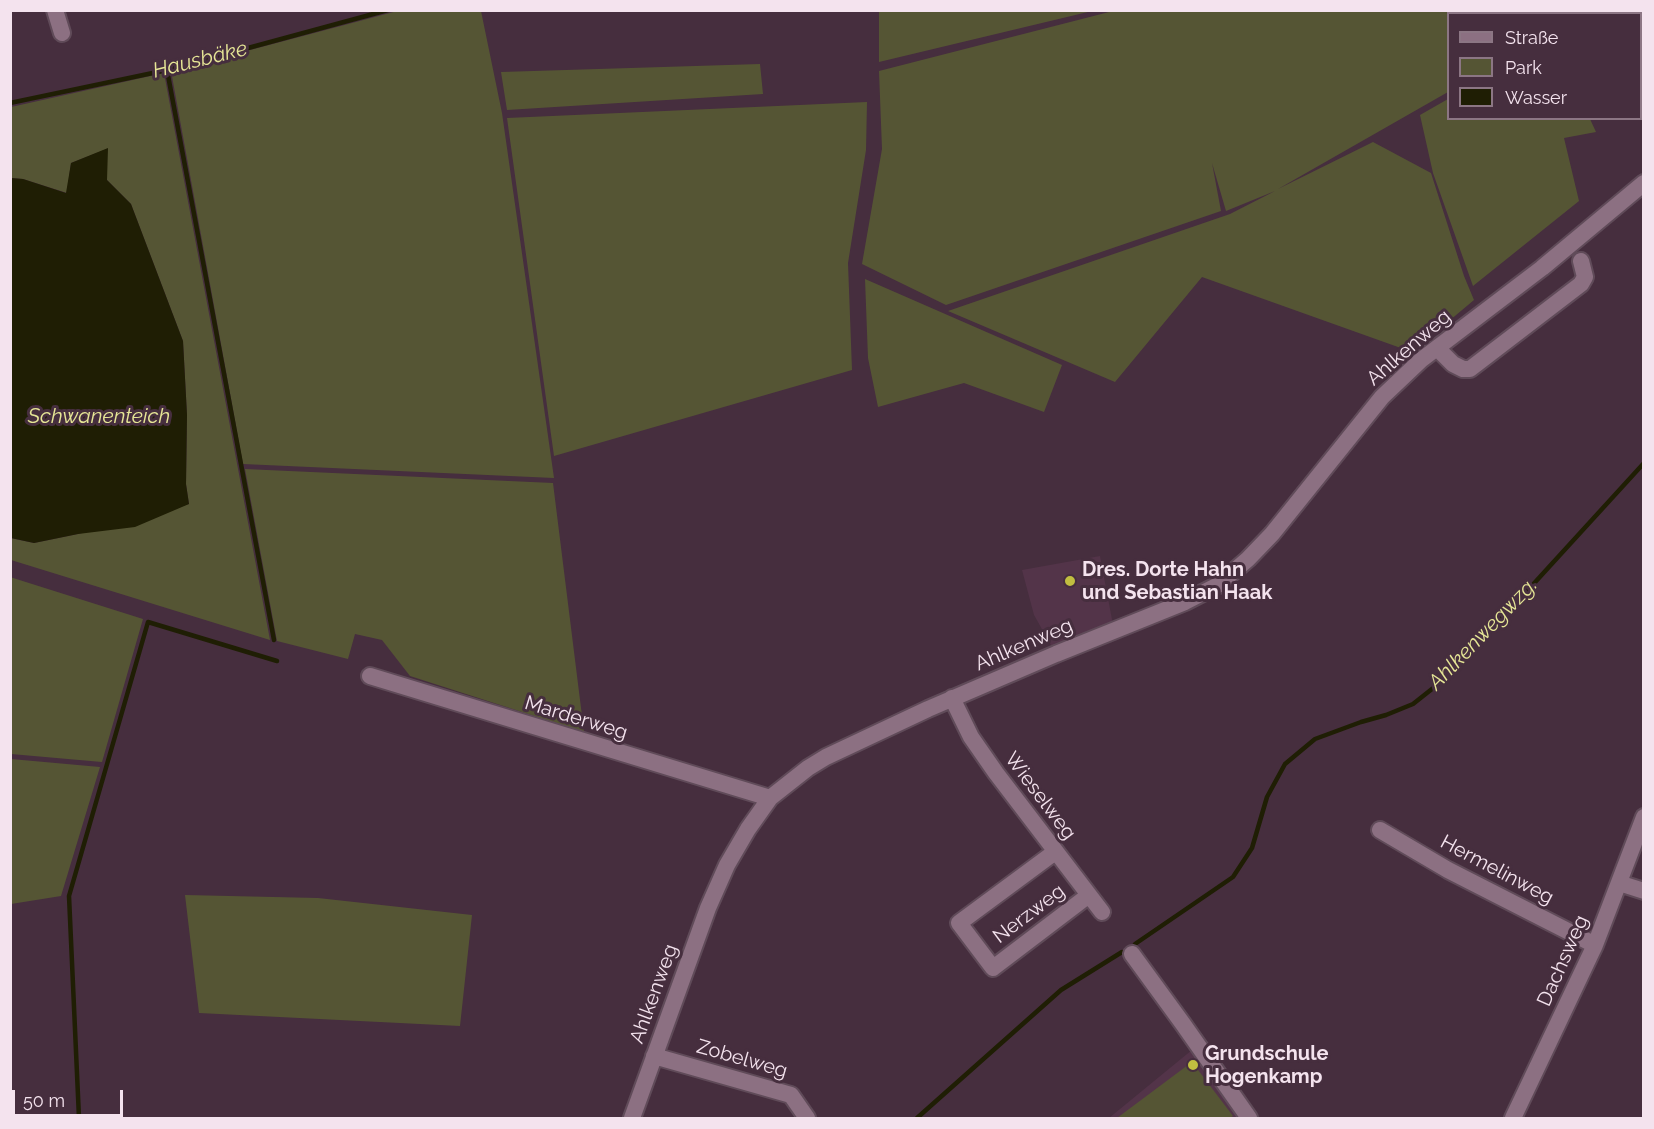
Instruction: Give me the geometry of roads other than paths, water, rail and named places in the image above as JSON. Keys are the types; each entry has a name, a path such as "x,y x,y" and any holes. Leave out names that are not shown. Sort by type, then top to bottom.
{"street":[{"path":"56,10 62,33"},
{"name":"Ahlkenweg","path":"632,1119 708,908 727,865 770,798 808,768 826,758 952,698 1185,602 1218,585 1272,534 1382,397 1437,348 1542,268 1644,183"},
{"path":"1437,348 1453,364 1463,369 1470,369 1581,284 1584,277 1581,261"},
{"name":"Marderweg","path":"370,676 770,798"},
{"name":"Wieselweg","path":"952,698 971,737 1102,912"},
{"name":"Dachsweg","path":"1513,1119 1595,945 1644,817"},
{"name":"Hermelinweg","path":"1380,830 1449,870 1595,945"},
{"name":"Nerzweg","path":"1055,852 959,923 993,968 1089,895"},
{"path":"1619,883 1644,891"},
{"path":"1132,954 1249,1119"},
{"name":"Zobelweg","path":"654,1056 791,1095 807,1119"}],"water":[{"name":"Schwanenteich","path":"108,148 107,180 131,204 183,341 187,415 186,484 189,504 135,527 78,534 34,543 11,538 11,178 23,179 66,193 71,163"}],"waterway":[{"name":"Hausbäke","path":"10,103 167,70 388,10"},
{"path":"167,70 274,640"},
{"name":"Ahlkenwegwzg.","path":"1135,944 1233,877 1252,848 1267,797 1285,764 1315,739 1413,704 1437,685 1506,614 1644,463"},
{"path":"79,1118 69,896 148,622 277,661"},
{"path":"917,1118 1061,990 1122,952"}],"place":[{"name":"Dres. Dorte Hahn und Sebastian Haak","path":"1070,581"},
{"name":"Grundschule Hogenkamp","path":"1193,1065"}]}
